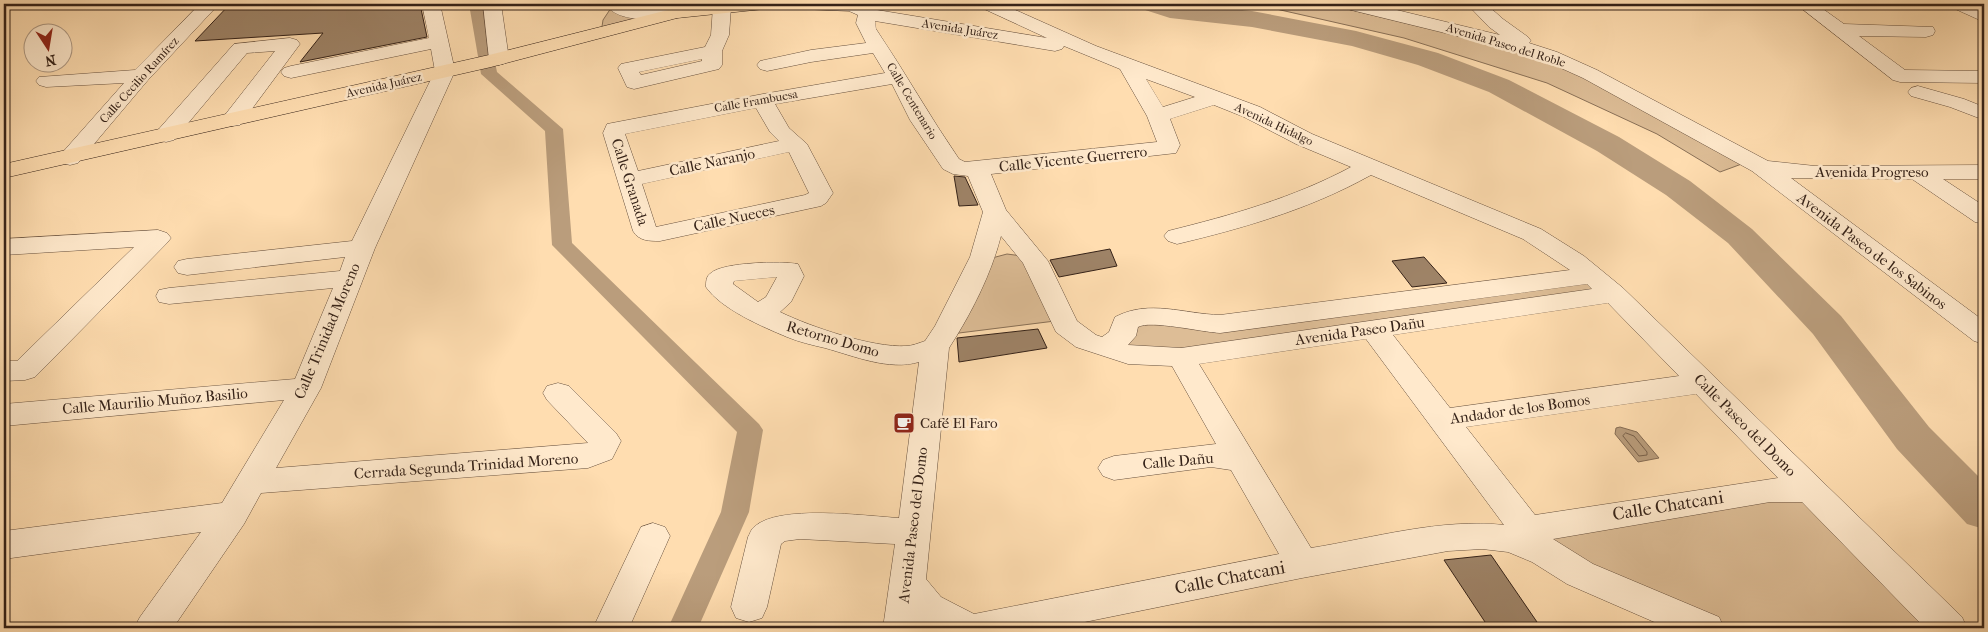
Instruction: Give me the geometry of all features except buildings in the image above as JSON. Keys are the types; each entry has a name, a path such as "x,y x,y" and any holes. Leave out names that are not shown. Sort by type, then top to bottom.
{"main road":[{"name":"Avenida Juárez","path":"4,171 70,158 495,60 676,13 764,4"}],"street":[{"name":"Calle Cecilio Ramírez","path":"70,158 141,76 210,4"},
{"path":"431,4 438,42 449,70"},
{"path":"492,4 495,60"},
{"path":"614,4 621,9 646,13 676,13"},
{"name":"Avenida Juárez","path":"803,4 852,6 868,13 1089,50"},
{"name":"Avenida Hidalgo","path":"988,4 1129,67 1252,112 1304,139 1532,234"},
{"name":"Avenida Paseo del Roble","path":"1349,4 1449,27 1550,56 1590,74 1760,166"},
{"path":"1476,4 1496,23 1521,41 1550,56"},
{"path":"1805,4 1900,76 1984,77"},
{"path":"1959,4 1984,17"},
{"path":"634,83 638,93 716,76 712,58 720,35 722,8"},
{"name":"Calle Centenario","path":"868,13 865,23 867,29 898,77 921,120 951,164 961,170 977,170"},
{"path":"1840,30 1926,31"},
{"path":"291,72 438,42"},
{"path":"166,135 241,48 290,44 232,120"},
{"path":"767,65 811,56 878,47"},
{"path":"1129,67 1158,116 1214,98"},
{"name":"Calle Trinidad Moreno","path":"153,628 232,515 253,482 306,388 362,248 449,70"},
{"path":"46,81 141,76"},
{"name":"Calle Frambuesa","path":"615,129 763,100 898,77"},
{"path":"1918,92 1957,103 1984,114"},
{"path":"763,100 768,113 781,132 796,144"},
{"name":"Calle Vicente Guerrero","path":"977,170 1168,148 1169,144 1158,116"},
{"name":"Calle Granada","path":"615,129 614,133 644,231 650,234"},
{"name":"Calle Naranjo","path":"628,180 796,144"},
{"name":"Calle Nueces","path":"650,234 670,232 813,201 818,198 821,193 796,144"},
{"path":"1177,236 1213,228 1295,202 1345,180 1370,166"},
{"name":"Avenida Progreso","path":"1760,166 1784,171 1815,173 1984,172"},
{"name":"Avenida Paseo de los Sabinos","path":"1760,166 1984,335"},
{"path":"977,170 995,212"},
{"path":"1916,172 1984,217"},
{"name":"Avenida Paseo Dañu","path":"995,212 1035,261 1066,326 1086,341 1128,355 1181,357 1373,329 1604,285"},
{"name":"Avenida Paseo del Domo","path":"901,628 935,348 949,326 983,257 995,212"},
{"name":"Calle Paseo del Domo","path":"1532,234 1556,247 1604,285 1949,628"},
{"path":"4,247 158,238 25,370 4,371"},
{"path":"186,267 362,248"},
{"name":"Retorno Domo","path":"760,313 777,302 791,276 789,270 780,269 728,274 720,278 720,287 760,313 799,332 883,354 908,356 935,348"},
{"path":"169,296 350,278"},
{"name":"Avenida Paseo Dañu","path":"1106,348 1122,336 1125,323 1136,317 1151,315 1199,323 1220,324 1604,285"},
{"path":"1373,329 1443,420"},
{"path":"1181,357 1302,564"},
{"name":"Andador de los Bomos","path":"1535,541 1443,420 1703,383"},
{"name":"Calle Maurilio Muñoz Basilio","path":"4,415 306,388"},
{"name":"Cerrada Segunda Trinidad Moreno","path":"253,482 588,456 601,451 605,442 558,393"},
{"name":"Calle Dañu","path":"1114,468 1211,455 1242,460"},
{"name":"Calle Chatcani","path":"979,628 1302,564 1448,538 1482,536 1535,541 1770,490 1809,490"},
{"path":"4,545 232,515"},
{"path":"749,607 765,537 777,529 800,526 913,532"},
{"path":"610,628 653,536"},
{"path":"1535,541 1580,574 1706,628"},
{"path":"908,582 928,608 967,628"}],"shaded area":[{"path":"1254,4 1327,4 1546,57 1747,162 1720,172 1657,134 1547,83 1404,38"},
{"path":"613,5 676,13 601,33 603,20"},
{"path":"1007,254 1022,256 1063,320 943,335 992,258"},
{"path":"1593,275 1614,294 1128,355 1125,323 1199,323"},
{"path":"1809,490 1949,628 1706,628 1580,574 1527,530"}],"water":[{"path":"1620,427 1637,432 1659,458 1638,462 1615,434 1616,428"}],"waterway":[{"path":"476,4 489,74 554,129 562,245 750,430 735,512 683,628"},
{"path":"1151,4 1170,10 1252,19 1356,39 1428,59 1499,86 1608,144 1678,188 1740,236 1827,325 1913,438 1984,511"}],"place":[{"name":"Café El Faro","path":"904,423"}]}
